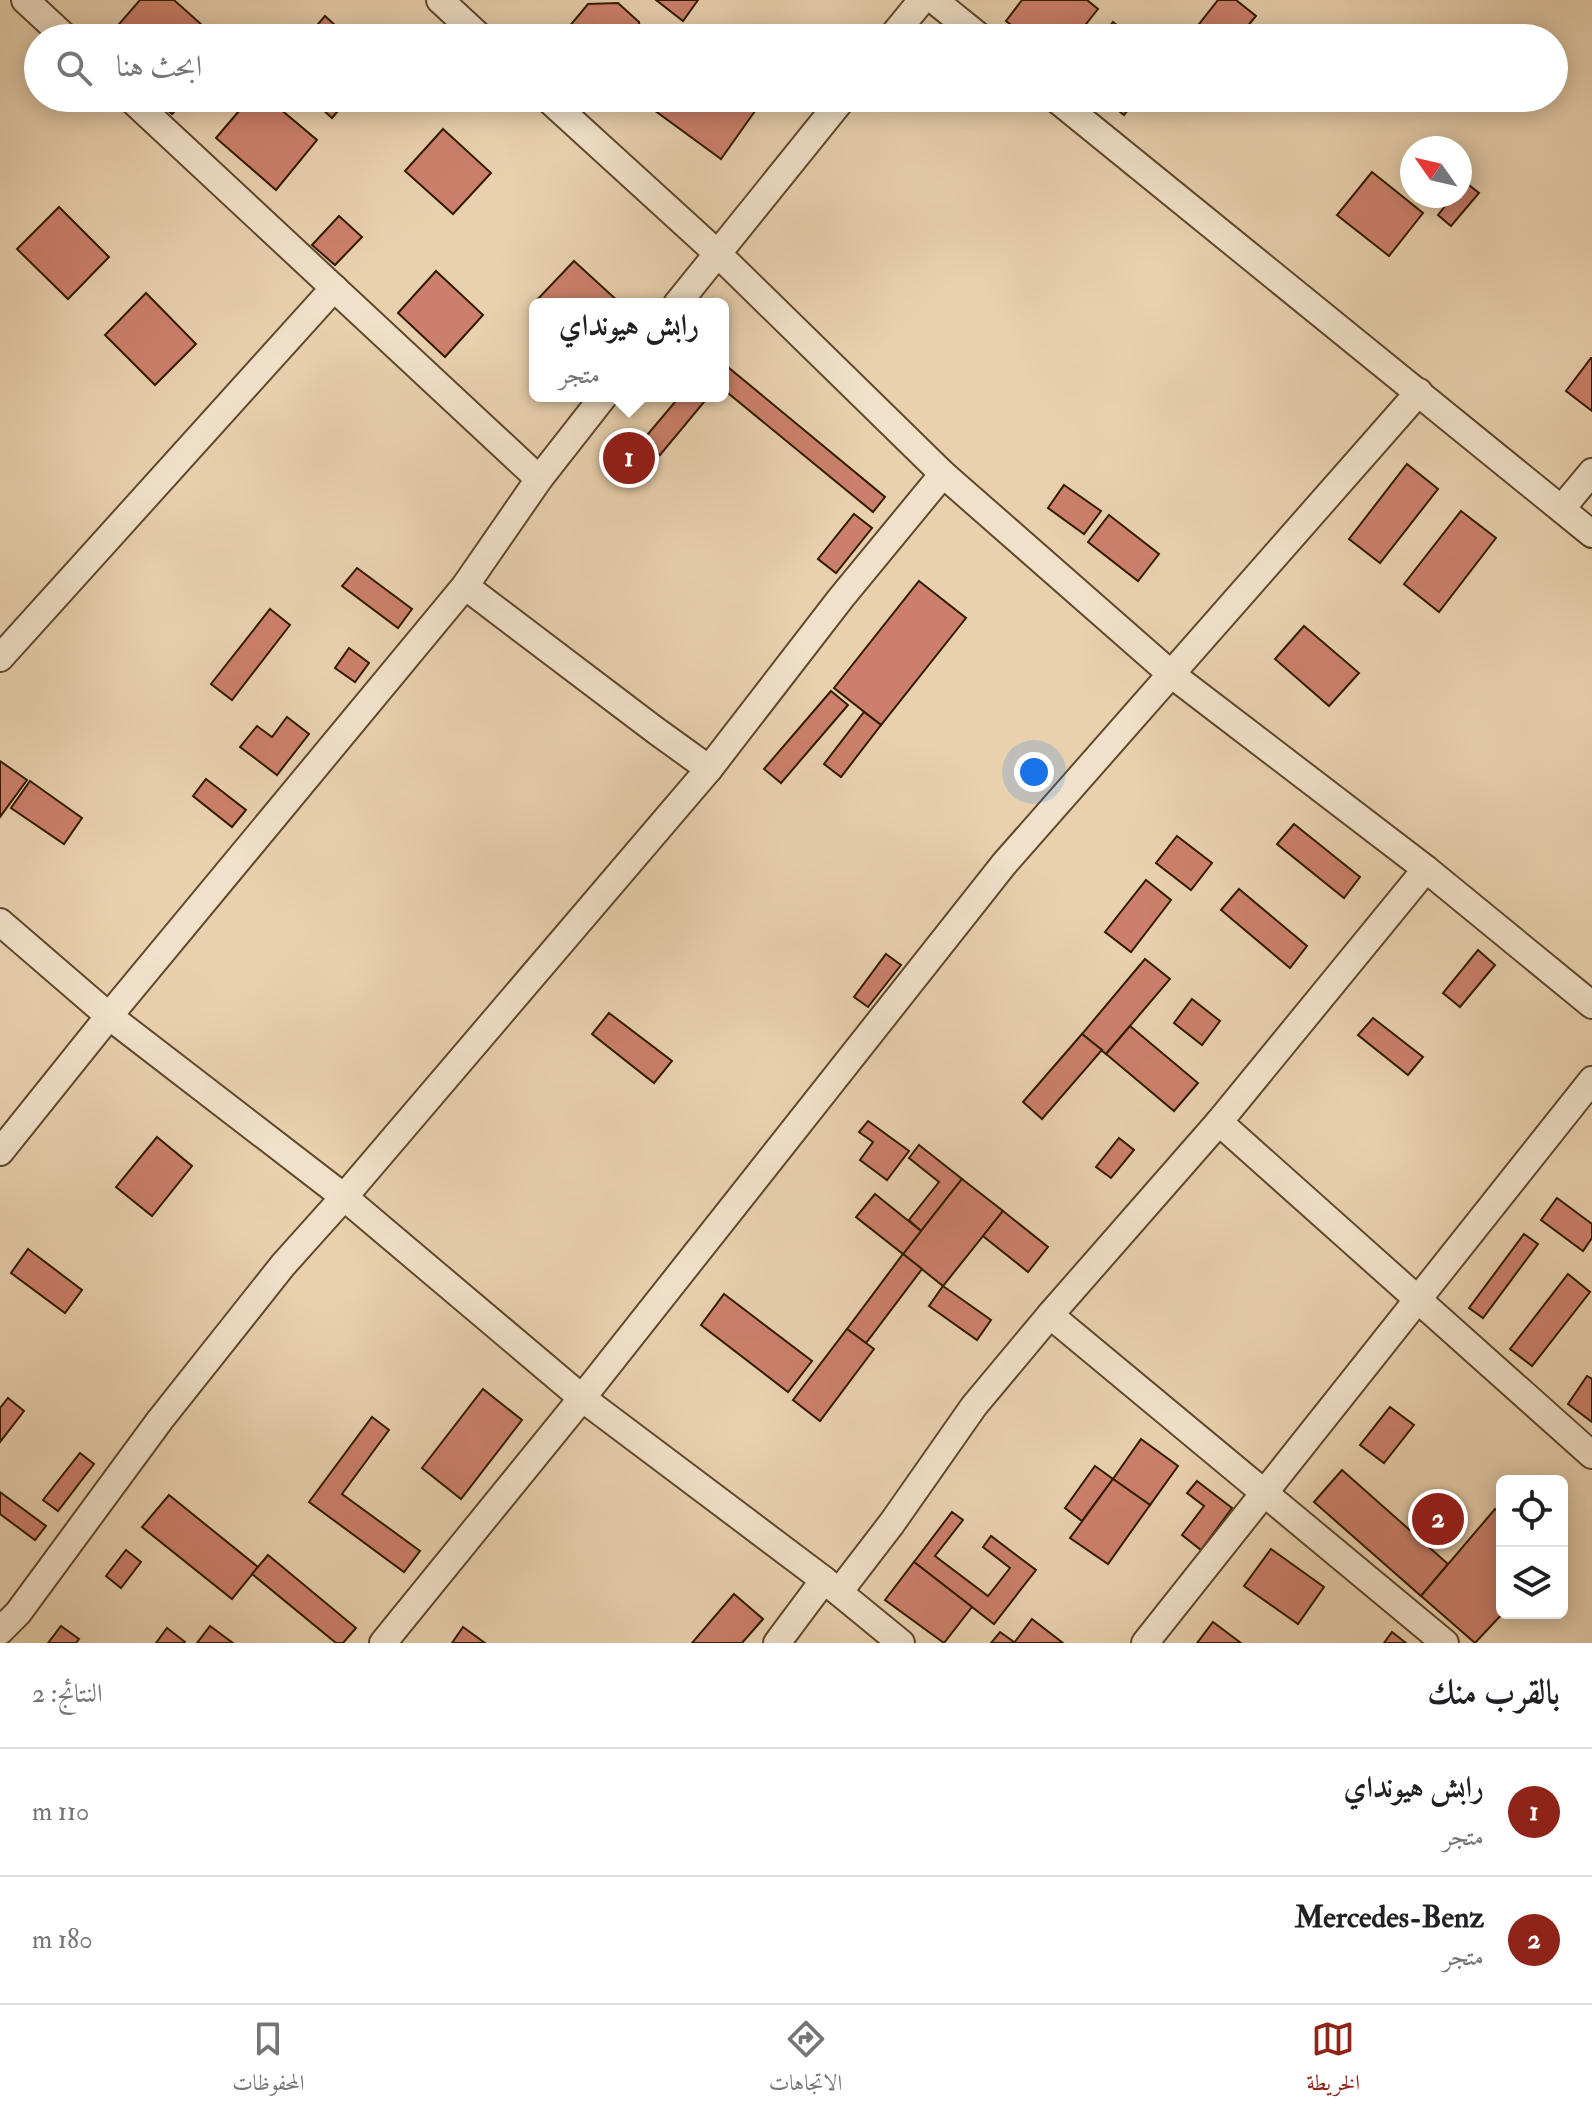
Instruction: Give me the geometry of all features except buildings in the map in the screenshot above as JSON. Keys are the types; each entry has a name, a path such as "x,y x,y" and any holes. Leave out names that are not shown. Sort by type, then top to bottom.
{"street":[{"path":"25,0 51,24"},
{"path":"440,0 466,24"},
{"path":"902,24 922,0"},
{"path":"934,0 964,24"},
{"path":"145,112 539,479"},
{"path":"562,112 717,253 943,474 1171,674 1426,869 1592,1005"},
{"path":"682,298 832,112"},
{"path":"1072,112 1592,534"},
{"path":"0,658 334,288"},
{"path":"383,1643 582,1398 1004,864 1419,392"},
{"path":"0,1152 465,586 539,479 599,402"},
{"path":"1562,508 1592,472"},
{"path":"0,1631 27,1600 160,1420 283,1265 709,769 841,598 943,474"},
{"path":"465,586 709,769"},
{"path":"777,1643 892,1523 974,1406 1219,1122 1426,869"},
{"path":"0,922 109,1016 344,1197 582,1398 831,1586 901,1643"},
{"path":"1145,1643 1592,1080"},
{"path":"1219,1122 1592,1455"},
{"path":"1050,1315 1445,1643"}],"place":[{"name":"رابش هيونداي","path":"629,458"},
{"name":"Mercedes-Benz","path":"1438,1519"}]}
